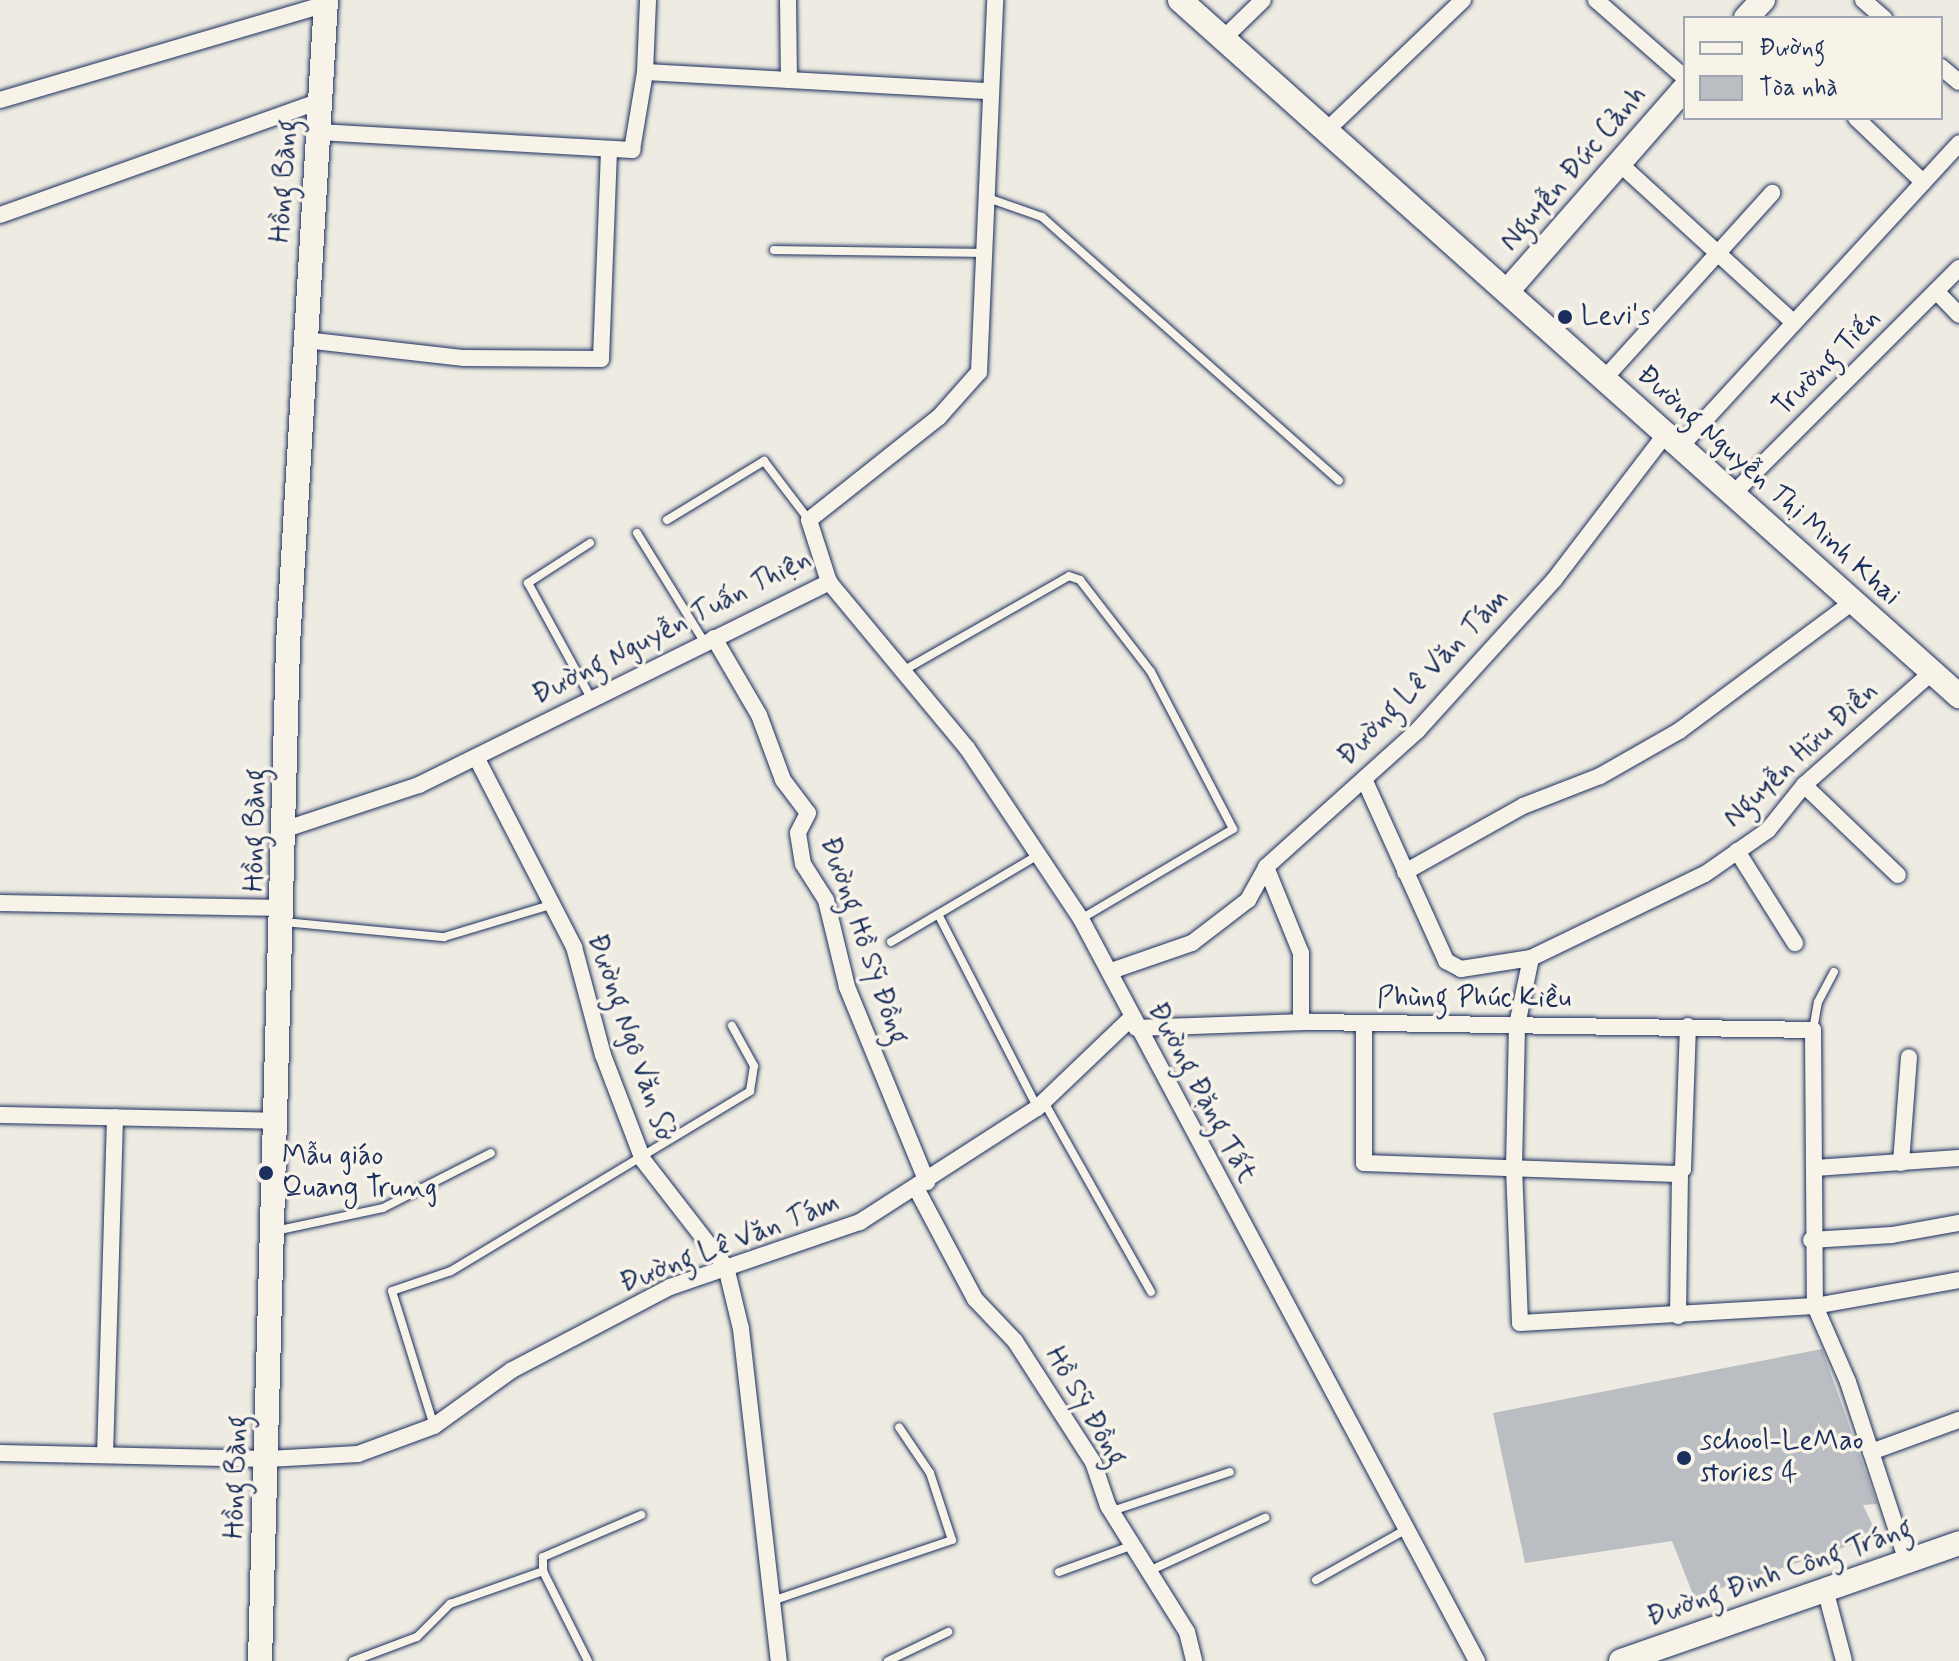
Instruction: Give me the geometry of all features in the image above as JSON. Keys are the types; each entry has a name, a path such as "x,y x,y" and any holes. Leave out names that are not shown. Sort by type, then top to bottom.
{"street":[{"path":"318,132 632,150 645,72 648,0"},
{"path":"788,0 789,80"},
{"name":"Đường Nguyễn Tuấn Thiện","path":"286,829 419,785 829,582 809,520 939,417 979,372 995,0"},
{"name":"Đường Nguyễn Thị Minh Khai","path":"1180,0 1509,289 1672,442 1950,684"},
{"path":"1224,38 1263,0"},
{"path":"1327,130 1463,0"},
{"path":"1596,0 1683,76"},
{"path":"1863,0 1882,16"},
{"path":"0,100 326,2"},
{"name":"Hồng Bàng","path":"260,1661 284,915 288,644 326,2"},
{"path":"1943,69 1959,82"},
{"path":"645,72 990,91"},
{"name":"Nguyễn Đức Cảnh","path":"1509,289 1683,90"},
{"path":"0,215 320,101"},
{"path":"1858,120 1923,182"},
{"name":"Đường Lê Văn Tám","path":"1111,971 1192,943 1248,900 1266,867 1418,730 1554,580 1672,442 1793,322 1959,143"},
{"path":"305,340 464,358 601,359 609,149"},
{"path":"1619,163 1793,322"},
{"path":"1604,379 1772,193"},
{"name":"Trường Tiến","path":"1732,495 1959,268"},
{"path":"1936,291 1959,315"},
{"name":"Đường Đặng Tất","path":"829,582 967,748 1081,919 1111,971 1133,1023 1477,1661"},
{"path":"1405,872 1523,806 1600,776 1679,731 1853,602"},
{"name":"Đường Hồ Sỹ Đồng","path":"710,640 759,715 783,780 808,813 798,833 803,864 826,900 847,987 922,1185"},
{"name":"Nguyễn Hữu Điền","path":"1364,779 1446,961 1461,969 1531,958 1705,874 1768,830 1804,785 1950,684"},
{"name":"Đường Ngô Văn Sở","path":"476,757 555,903 643,1160 726,1267 741,1329 779,1661"},
{"path":"1804,785 1898,875"},
{"path":"1737,851 1795,943"},
{"path":"1266,867 1301,953 1301,1022"},
{"path":"0,903 284,915"},
{"path":"1531,958 1517,1025 1514,1167 1520,1323 1815,1306 1959,1280"},
{"name":"Phùng Phúc Kiều","path":"1133,1023 1301,1022 1364,1026 1688,1026 1813,1030"},
{"name":"Đường Lê Văn Tám","path":"0,1453 268,1459 358,1454 434,1426 512,1370 670,1287 860,1222 922,1185 1041,1105 1133,1023"},
{"path":"1364,1026 1364,1163 1680,1173"},
{"path":"1678,1316 1680,1173 1688,1026"},
{"path":"1813,1030 1815,1168 1811,1240 1815,1306 1871,1452 1907,1561"},
{"path":"1901,1163 1909,1057"},
{"path":"0,1115 278,1121"},
{"path":"105,1455 115,1117"},
{"path":"1815,1168 1959,1158"},
{"name":"Hồ Sỹ Đồng","path":"922,1185 975,1299 1015,1341 1093,1462 1111,1511 1187,1632 1194,1661"},
{"path":"1811,1240 1892,1235 1959,1223"},
{"path":"1871,1452 1959,1420"},
{"name":"Đường Đinh Công Tráng","path":"1621,1661 1959,1543"},
{"path":"1825,1589 1844,1661"}],"lane":[{"path":"988,198 1042,217 1339,481"},
{"path":"774,250 984,253"},
{"path":"667,520 764,461 809,520"},
{"path":"637,533 710,640"},
{"path":"590,543 528,583 591,698"},
{"path":"901,672 1069,576 1080,580 1151,672 1233,829 1081,919"},
{"path":"891,942 1039,855"},
{"path":"284,915 444,937 555,903"},
{"path":"939,916 1041,1105 1151,1292"},
{"path":"1813,1030 1818,1002 1834,972"},
{"path":"434,1426 392,1291 451,1271 643,1160 750,1091 754,1066 732,1026"},
{"path":"274,1231 383,1208 491,1153"},
{"path":"771,1602 952,1540 930,1473 899,1427"},
{"path":"1111,1511 1230,1472"},
{"path":"588,1661 543,1571 547,1552 641,1515"},
{"path":"1149,1572 1265,1518"},
{"path":"1316,1580 1408,1529"},
{"path":"1059,1572 1134,1545"},
{"path":"353,1661 417,1637 450,1604 543,1571"},
{"path":"888,1661 948,1632"}],"building":[{"name":"school-LeMao stories 4","path":"1822,1349 1877,1504 1863,1505 1878,1536 1694,1597 1672,1541 1525,1563 1493,1413"}],"place":[{"name":"Levi's","path":"1565,317"},
{"name":"Mẫu giáo Quang Trung","path":"266,1173"},
{"name":"school-LeMao stories 4","path":"1684,1458"}]}
